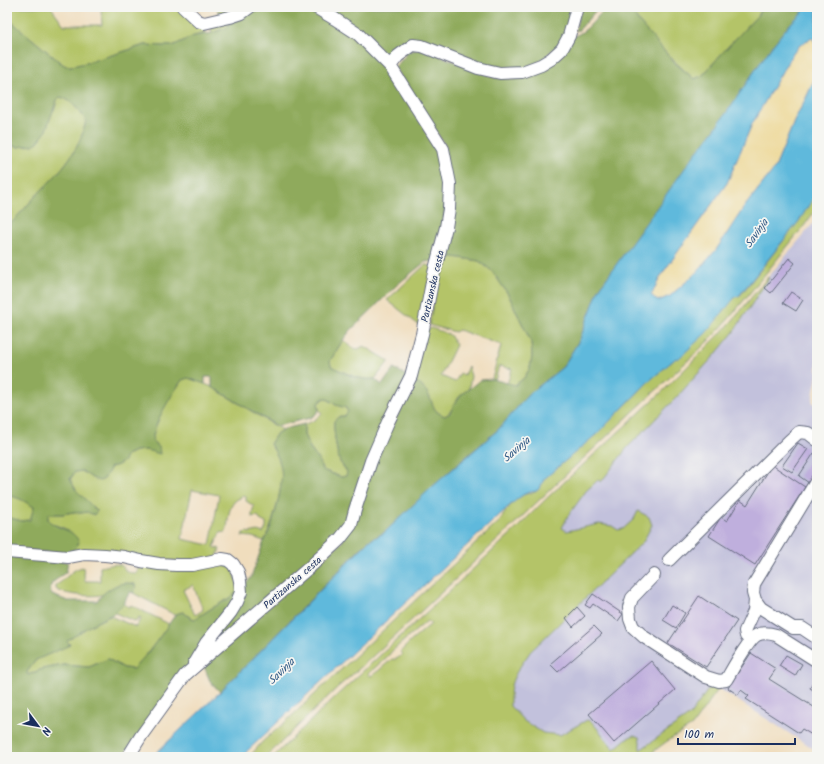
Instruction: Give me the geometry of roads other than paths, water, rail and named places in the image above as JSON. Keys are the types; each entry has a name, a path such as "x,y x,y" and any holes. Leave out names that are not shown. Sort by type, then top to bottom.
{"street":[{"path":"183,7 198,21 204,22 230,17 242,13 250,7"},
{"name":"Partizanska cesta","path":"186,674 312,565 340,539 351,525 371,461 388,422 411,376 433,277 446,227 449,209 450,184 443,148 390,66 358,34 316,7"},
{"path":"390,66 398,56 413,45 422,46 478,68 500,73 522,72 551,59 562,49 569,36 577,7"},
{"path":"669,560 789,440 799,432 808,433 817,440"},
{"path":"817,480 754,584 752,593 761,608 793,628 802,628 817,638"},
{"name":"Partizanska cesta","path":"7,552 68,557 84,554 124,556 141,561 176,565 192,565 222,559 228,560 233,564 238,572 241,592 237,602 231,612 206,643 128,757"},
{"path":"654,575 632,598 629,607 630,619 633,627 644,636 706,677 719,681 726,680 751,640 757,635 763,633 776,635 817,661"},
{"path":"751,640 746,636 745,631 754,611 755,600"}],"water":[{"name":"Savinja","path":"808,7 817,7 817,45 812,37 800,45 791,56 752,124 727,183 662,274 651,295 658,301 670,296 695,274 716,250 745,206 775,168 796,117 816,76 817,55 817,192 799,221 738,297 736,296 706,333 678,359 676,358 648,382 599,432 544,479 542,485 537,490 523,495 508,507 247,751 243,757 152,757 220,692 369,541 384,533 432,487 499,429 528,395 563,367 580,339 599,289 718,124 772,46 784,31"}]}
